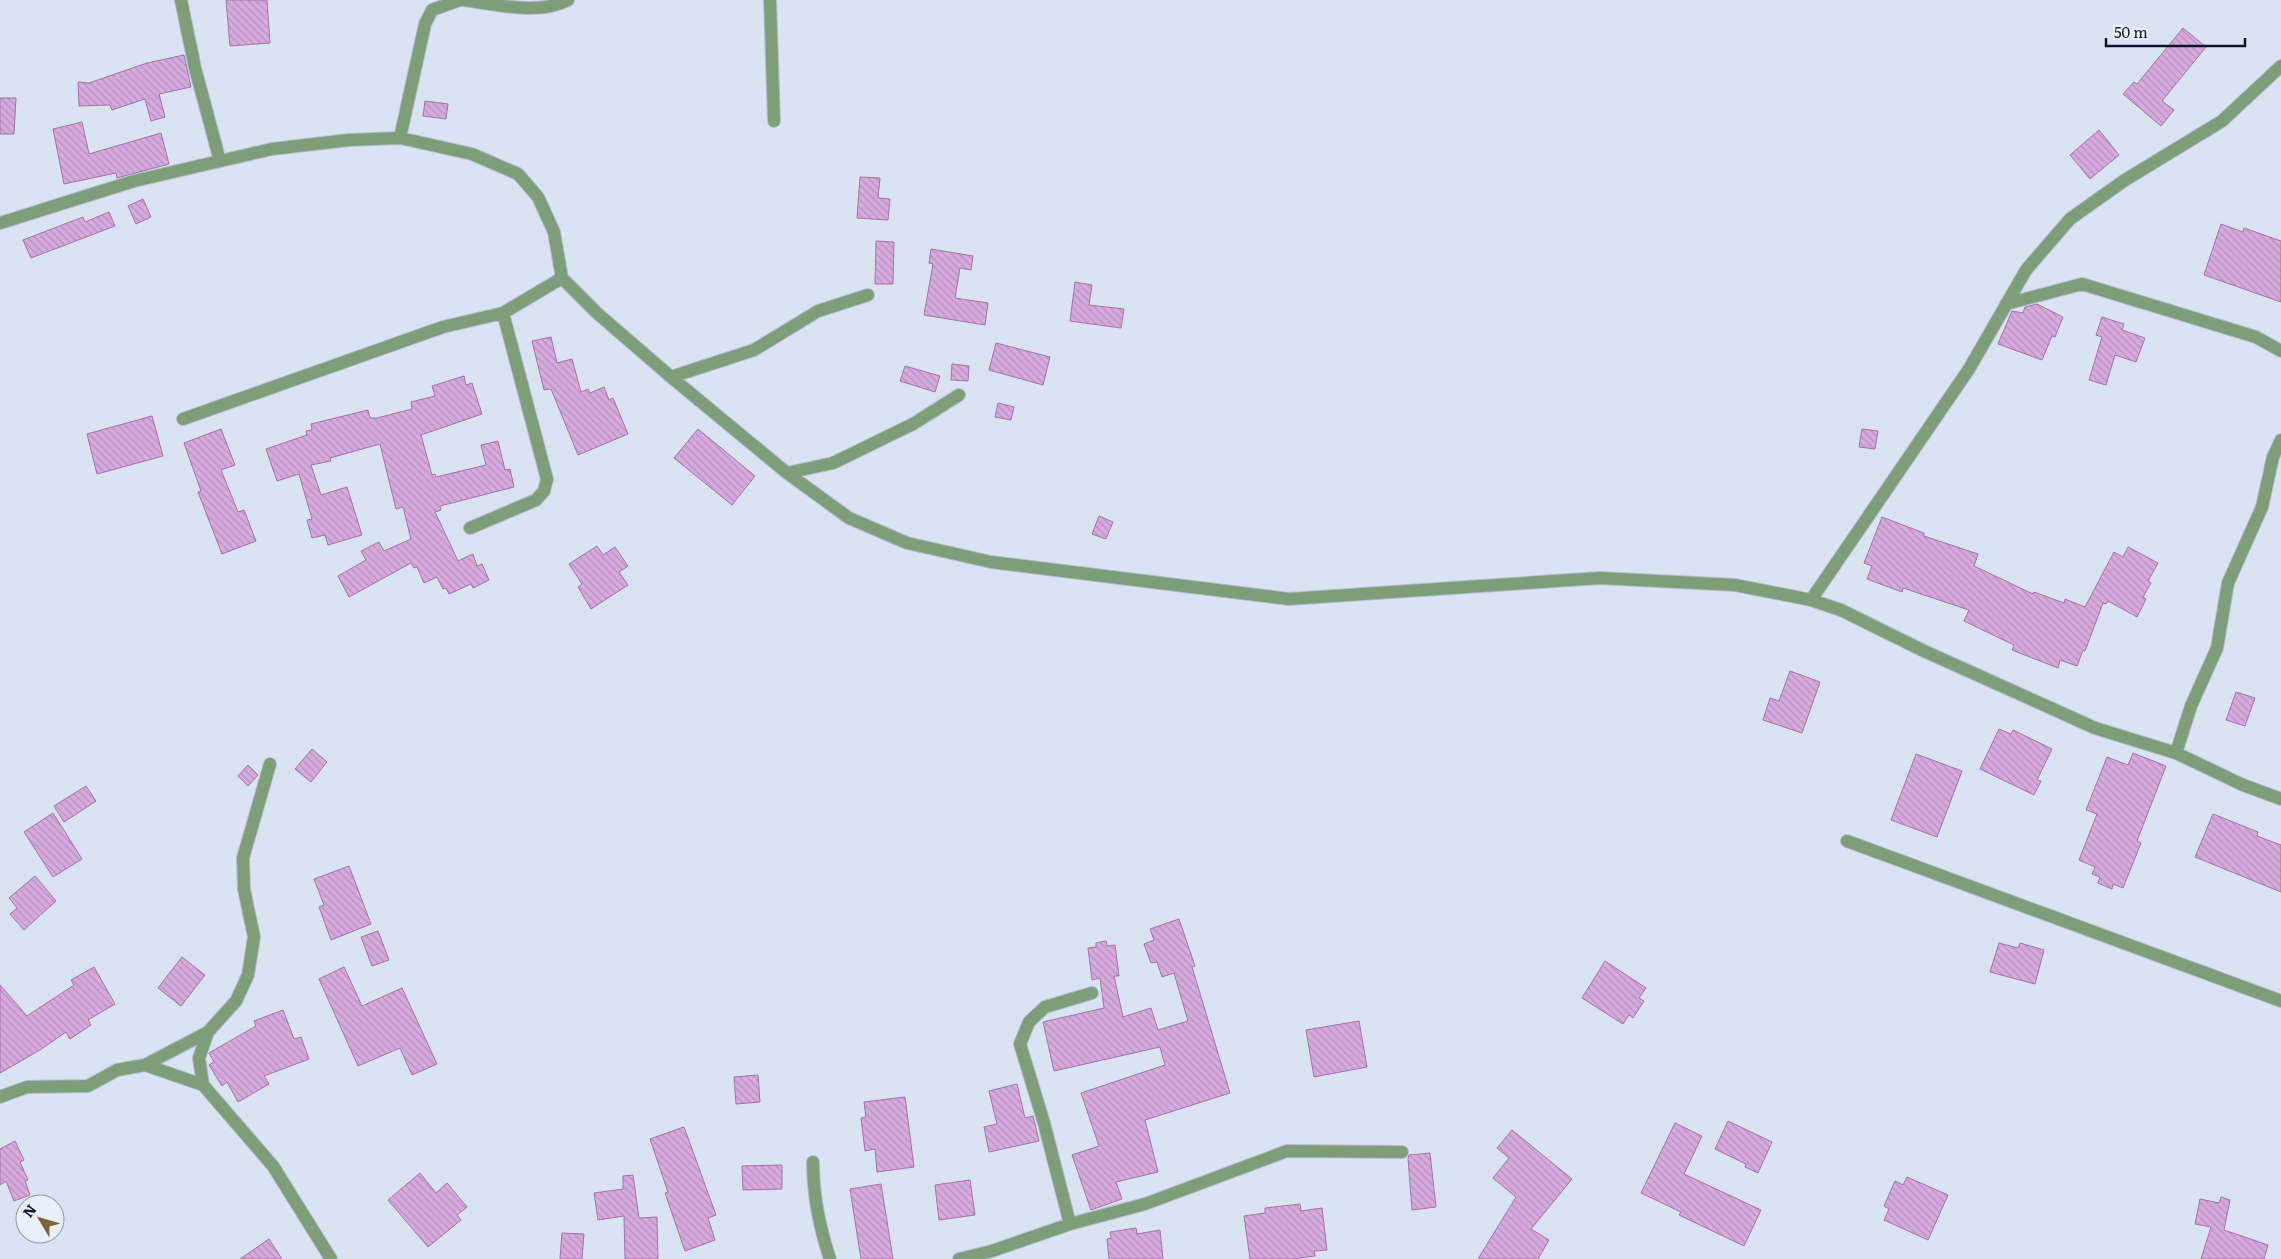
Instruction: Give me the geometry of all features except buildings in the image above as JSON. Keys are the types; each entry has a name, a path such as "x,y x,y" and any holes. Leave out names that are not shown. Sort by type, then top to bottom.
{"street":[{"path":"181,0 195,68 220,161"},
{"path":"400,138 425,24 432,10 462,0 522,8 558,5 568,0"},
{"path":"770,0 774,121"},
{"path":"1811,600 1969,369 2026,270 2070,219 2124,180 2222,121 2281,66"},
{"path":"0,222 134,181 272,148 349,140 400,138 472,154 518,174 538,197 554,232 562,278 597,313 670,377 787,473 849,518 907,542 990,562 1288,599 1600,578 1735,586 1811,600 1841,610 1924,651 2095,728 2176,752 2243,785 2281,799"},
{"path":"183,419 443,327 503,313 562,278"},
{"path":"2006,304 2082,284 2256,337 2281,351"},
{"path":"670,377 754,350 818,311 868,295"},
{"path":"470,528 536,500 544,491 547,479 503,313"},
{"path":"787,473 833,463 913,424 959,395"},
{"path":"2176,752 2191,706 2217,648 2228,583 2262,507 2273,457 2281,440"},
{"path":"0,1096 27,1087 88,1086 117,1070 145,1065 208,1032 236,1001 248,975 254,937 244,889 242,858 270,764"},
{"path":"1848,842 2281,1000"},
{"path":"1070,1224 1044,1123 1020,1044 1029,1022 1045,1008 1092,993"},
{"path":"203,1085 199,1058 208,1032"},
{"path":"145,1065 203,1085 273,1166 331,1259"},
{"path":"959,1259 992,1251 1070,1224 1145,1204 1287,1151 1402,1152"},
{"path":"813,1162 813,1187 818,1223 830,1259"}]}
